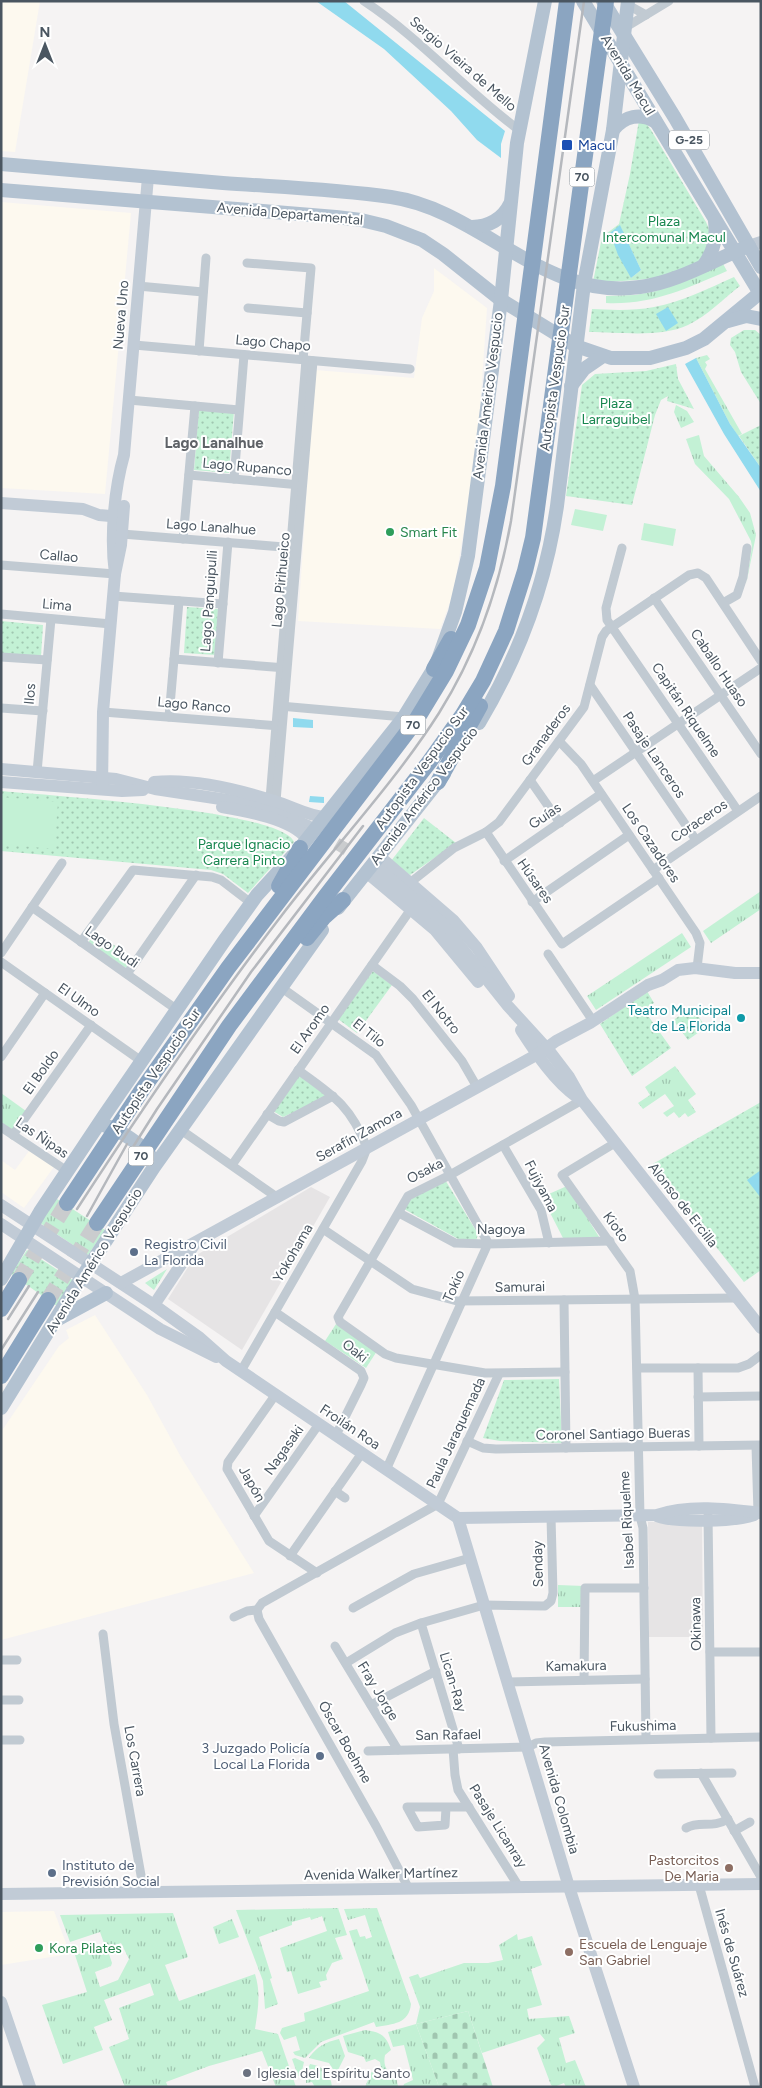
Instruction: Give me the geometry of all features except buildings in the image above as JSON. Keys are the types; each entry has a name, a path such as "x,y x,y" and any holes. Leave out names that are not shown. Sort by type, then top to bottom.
{"highway":[{"name":"Autopista Vespucio Sur","path":"67,1203 177,1038 255,930 396,747 438,686 463,638 478,598 491,552 503,486 567,1"},
{"name":"Autopista Vespucio Sur","path":"97,1223 229,1026 319,904 452,732 483,681 506,631 523,580 533,538 605,1"},
{"path":"434,669 462,614 503,486"},
{"path":"438,782 487,692 500,658 506,631"},
{"path":"255,930 305,838"},
{"path":"229,1026 260,997 320,922 343,900"},
{"path":"1,1309 19,1280"},
{"path":"5,1371 48,1300"}],"main road":[{"name":"Avenida Américo Vespucio","path":"1,1279 67,1172 102,1127 140,1060 251,903 325,817 404,717 434,669 458,604 468,556 501,300 518,136 545,1"},
{"name":"Avenida Macul","path":"605,1 699,158 755,244"},
{"name":"Avenida Américo Vespucio","path":"1,1408 153,1162 181,1130 343,900 375,866 471,736 499,688 516,651 536,599 555,522 584,284 614,130 628,3"},
{"name":"Avenida Macul","path":"585,5 735,252"},
{"path":"614,130 622,121 632,117 642,117 656,122"},
{"name":"Avenida Departamental","path":"1,164 390,197 427,206 472,227 553,275 607,288 640,287 663,282 755,244"},
{"name":"Avenida Departamental","path":"1,190 348,218 380,224 422,240 443,254 501,300 576,346 602,356 628,359 662,356 698,342 760,293"},
{"path":"472,227 484,226 493,222 511,204"},
{"path":"704,265 711,254 715,241 714,218"},
{"name":"G-25","path":"755,244 761,267"},
{"name":"G-25","path":"735,252 760,293"},
{"path":"721,324 746,316 761,319"},
{"path":"570,388 584,369 602,356"},
{"path":"102,1127 145,1149 153,1162"},
{"path":"57,1319 106,1293"},
{"path":"5,1371 28,1366"}],"street":[{"name":"Sergio Vieira de Mello","path":"364,1 392,21 494,111 518,136"},
{"path":"625,32 646,15 669,1"},
{"path":"628,3 646,15"},
{"name":"Nueva Uno","path":"115,574 112,552 126,480 124,455 148,177"},
{"path":"199,351 206,258"},
{"name":"Lago Pirihueico","path":"247,263 311,268 307,313 307,360 299,485 273,800"},
{"path":"138,286 204,292"},
{"path":"248,308 307,313"},
{"name":"Lago Chapo","path":"134,345 410,369"},
{"path":"234,479 244,355"},
{"path":"129,400 239,410"},
{"path":"183,539 195,406"},
{"name":"Lago Rupanco","path":"189,475 299,485"},
{"path":"1,503 83,510 99,515 120,512"},
{"name":"Nueva Uno","path":"98,783 105,734 104,712 115,574 122,534 120,512"},
{"name":"Lago Lanalhue","path":"122,534 294,548"},
{"name":"Lago Panguipulli","path":"218,663 228,542"},
{"path":"611,626 607,620 606,612 622,548"},
{"path":"747,548 743,577 737,595 723,603 761,660"},
{"name":"Callao","path":"1,565 115,574"},
{"name":"Granaderos","path":"410,882 454,848 486,832 499,822 584,707 602,637 611,626 690,575 698,573 706,578 723,603"},
{"path":"113,596 223,604"},
{"name":"Caballo Huaso","path":"654,598 761,754"},
{"path":"170,717 179,601"},
{"name":"Lima","path":"1,614 111,624"},
{"name":"Ilos","path":"37,772 51,619"},
{"name":"Capitán Riquelme","path":"611,626 738,811"},
{"path":"1,657 47,660"},
{"path":"174,659 284,668"},
{"path":"593,781 761,668"},
{"name":"Pasaje Lanceros","path":"590,685 696,840"},
{"path":"281,706 404,717"},
{"path":"1,708 43,711"},
{"name":"Lago Ranco","path":"104,712 279,726"},
{"name":"Los Cazadores","path":"559,741 576,758 593,781 698,936 700,943 698,964"},
{"path":"1,769 37,772 98,783 155,789 247,803 276,812 305,838"},
{"path":"530,780 560,823"},
{"path":"1,782 98,783"},
{"path":"136,787 159,782 222,787 273,800 314,816 325,817"},
{"path":"136,787 244,811 299,831 305,838"},
{"name":"Guías","path":"504,861 601,794"},
{"name":"Coraceros","path":"653,870 761,796"},
{"name":"Húsares","path":"486,832 562,944 659,878"},
{"path":"532,902 629,835"},
{"path":"1,953 62,863"},
{"name":"Alonso de Ercilla","path":"375,866 410,882 454,920 476,948 525,1029"},
{"name":"Alonso de Ercilla","path":"375,866 411,909 435,930 491,997 545,1051 566,1089 582,1100 761,1328"},
{"name":"Alonso de Ercilla","path":"375,866 441,922 525,1029"},
{"path":"82,942 133,870 196,875 218,879 251,903"},
{"path":"127,974 196,875"},
{"name":"Lago Budi","path":"32,908 176,1009"},
{"name":"El Aromo","path":"232,1165 411,909"},
{"path":"548,954 592,1022"},
{"name":"Serafín Zamora","path":"121,1283 545,1051 648,985 658,974 674,963 687,960 698,964 737,966 759,972"},
{"name":"El Ulmo","path":"1,962 140,1060"},
{"name":"El Notro","path":"372,964 400,986 412,999 462,1061 477,1087"},
{"name":"El Tilo","path":"282,988 376,1055 407,1097 419,1119"},
{"path":"1,1057 46,993"},
{"name":"El Boldo","path":"13,1135 91,1025"},
{"path":"298,1070 333,1096 352,1118 367,1148"},
{"path":"268,1114 284,1122 333,1096"},
{"name":"Osaka","path":"434,1365 389,1356 340,1322 338,1317 340,1313 408,1196 450,1175 582,1100"},
{"path":"419,1119 487,1244"},
{"name":"Las Ñipas","path":"1,1126 67,1172"},
{"path":"181,1130 278,1198"},
{"name":"Kioto","path":"616,1143 562,1175 630,1270 635,1299"},
{"name":"Fujiyama","path":"503,1145 541,1210 549,1243"},
{"name":"Yokohama","path":"241,1371 362,1161 367,1148"},
{"name":"Froilán Roa","path":"1,1205 154,1305 206,1343 226,1361"},
{"name":"Nagoya","path":"399,1213 455,1243 610,1241"},
{"name":"Froilán Roa","path":"1,1224 172,1335 226,1361 458,1518"},
{"name":"Samurai","path":"323,1229 412,1289 462,1301 737,1298"},
{"name":"Serafín Zamora","path":"154,1305 195,1243"},
{"name":"Tokio","path":"386,1470 487,1244"},
{"name":"Isabel Riquelme","path":"635,1299 640,1516 643,1528 646,1739"},
{"path":"564,1300 566,1448"},
{"path":"129,1307 154,1305"},
{"name":"Oaki","path":"274,1312 361,1371 364,1378 336,1435"},
{"path":"637,1368 742,1367 761,1355"},
{"path":"434,1365 499,1374 565,1372"},
{"path":"698,1368 699,1446"},
{"name":"Paula Jaraquemada","path":"438,1504 499,1374"},
{"name":"Japón","path":"276,1394 226,1466 269,1540 317,1573"},
{"path":"698,1397 761,1396"},
{"name":"Nagasaki","path":"254,1516 319,1424"},
{"name":"Coronel Santiago Bueras","path":"467,1442 491,1449 758,1445"},
{"path":"458,1518 657,1516 675,1520 708,1515 744,1518 760,1513 758,1445"},
{"path":"290,1556 362,1453"},
{"path":"335,1491 345,1498"},
{"path":"234,1617 247,1611 257,1610 262,1603 438,1504"},
{"name":"Okinawa","path":"708,1515 712,1738"},
{"name":"Senday","path":"484,1605 545,1606 551,1601 553,1593 551,1517"},
{"name":"Avenida Colombia","path":"458,1518 569,1886 634,2087"},
{"path":"353,1608 414,1574 470,1558"},
{"path":"584,1680 585,1588 644,1588"},
{"path":"346,1663 395,1634 421,1623 484,1605"},
{"name":"Óscar Boehme","path":"257,1610 259,1619 376,1826 409,1889"},
{"name":"Lican-Ray","path":"421,1623 436,1671 456,1749"},
{"name":"Los Carrera","path":"103,1634 114,1724 144,1892"},
{"name":"Fray Jorge","path":"335,1646 398,1750"},
{"path":"710,1652 761,1652"},
{"path":"1,1660 17,1660"},
{"path":"371,1705 436,1671"},
{"name":"Kamakura","path":"508,1682 645,1679"},
{"path":"1,1700 19,1700"},
{"name":"Fukushima","path":"528,1747 536,1743 545,1742 761,1737"},
{"path":"1,1740 20,1740"},
{"name":"San Rafael","path":"368,1751 528,1747"},
{"name":"Pasaje Licanray","path":"456,1749 457,1786 519,1887"},
{"path":"701,1773 761,1877"},
{"path":"658,1774 732,1773"},
{"path":"446,1808 469,1807"},
{"path":"686,1828 697,1824 717,1825 728,1819"},
{"path":"734,1831 750,1822"},
{"name":"Avenida Walker Martínez","path":"1,1894 761,1884"},
{"name":"Inés de Suárez","path":"699,1885 755,2087"},
{"path":"1,2002 30,2087"}],"shaded area":[{"path":"1,1 40,1 15,152 1,151"},
{"path":"1,202 131,213 105,494 1,488"},
{"path":"434,268 487,308 477,453 453,594 440,629 298,621 315,370 414,378 422,318 434,291"},
{"path":"29,1151 54,1167 24,1208 1,1192 1,1160 15,1170"},
{"path":"311,1187 330,1197 242,1350 168,1299 195,1256"},
{"path":"95,1315 147,1395 181,1457 254,1573 1,1640 1,1432 59,1346 69,1338 66,1330"},
{"path":"648,1522 702,1522 703,1637 649,1637"},
{"path":"54,1911 70,1954 1,1965 1,1912"}],"green space":[{"name":"Plaza Intercomunal Macul","path":"639,120 646,123 651,130 706,222 710,231 705,258 679,271 651,278 593,282 602,237 619,224","holes":["620,226 641,270 631,278"]},
{"path":"722,262 727,271 682,290 638,301 606,303 606,296 635,295 656,291"},
{"path":"734,277 740,286 708,312 688,325 665,332 653,333 589,332 592,309 630,310 664,305"},
{"path":"744,330 755,330 761,335 761,404 741,372 735,352 730,345 731,338"},
{"path":"707,355 710,359 705,362 707,365 705,369 742,434 738,436 696,358"},
{"name":"Plaza Larraguibel","path":"676,364 678,379 694,409 667,401 668,396 661,400 655,415 632,505 566,496 582,385 595,374 646,371"},
{"path":"676,405 687,411 694,422 681,428 674,412"},
{"path":"199,408 234,411 229,473 194,470"},
{"path":"761,425 761,468 739,436"},
{"path":"699,435 704,456 750,513 756,535 746,585 752,547 751,541 729,499 695,464 686,439"},
{"path":"575,509 607,515 603,531 571,525"},
{"path":"644,523 676,529 673,546 641,540"},
{"path":"187,607 218,609 216,655 184,653"},
{"path":"1,621 43,625 41,656 1,653"},
{"name":"Parque Ignacio Carrera Pinto","path":"1,791 109,800 207,813 249,821 280,831 294,842 248,893 223,874 211,870 1,851"},
{"path":"1,797 58,802 54,849 1,844"},
{"path":"424,818 456,843 410,875 391,861"},
{"path":"761,891 761,909 711,943 703,931"},
{"path":"95,932 133,958 126,968 88,943"},
{"path":"682,933 691,947 596,1010 587,996"},
{"path":"373,971 392,985 357,1033 338,1019"},
{"path":"647,991 654,1003 644,1010 671,1048 632,1076 600,1024"},
{"path":"692,1008 706,1027 688,1040 673,1020"},
{"path":"675,1066 696,1094 688,1100 696,1112 688,1117 685,1113 679,1118 674,1112 667,1117 663,1113 674,1106 665,1094 643,1109 638,1103 650,1095 645,1087"},
{"path":"299,1074 327,1097 283,1117 273,1111"},
{"path":"1,1093 26,1111 13,1130 1,1122"},
{"path":"761,1102 761,1270 744,1282 651,1165"},
{"path":"444,1178 478,1234 476,1241 460,1240 404,1209 410,1198"},
{"path":"567,1186 601,1240 564,1240 542,1197"},
{"path":"57,1199 105,1230 88,1255 40,1223"},
{"path":"27,1250 73,1280 57,1306 11,1274"},
{"path":"167,1269 154,1290 145,1283"},
{"path":"336,1324 377,1351 366,1368 325,1341"},
{"path":"559,1379 562,1443 500,1441 483,1438 504,1380"},
{"path":"558,1585 584,1586 584,1607 558,1607"},
{"path":"338,1908 347,1935 335,1938 343,1959 332,1963 326,1975 327,1980 319,1982 321,1987 298,1994 291,1971 287,1972 280,1948 327,1931 322,1916 311,1920 310,1917 292,1922 292,1925 259,1937 278,2004 265,2009 263,1981 236,1910"},
{"path":"377,1908 411,2004 410,2011 404,2019 394,2024 376,2027 374,2022 321,2042 305,2058 295,2055 293,2052 300,2050 296,2036 284,2040 280,2033 282,2028 305,2021 304,2013 369,1991 349,1931 357,1929 360,1937 365,1936 366,1939 372,1937 365,1915 348,1920 344,1909"},
{"path":"173,1913 188,1957 165,1965 179,2001 255,1974 258,2008 255,2029 278,2034 296,2087 276,2087 262,2051 209,2066 166,2082 168,2087 125,2087 109,2047 129,2039 119,2008 154,1995 150,1983 104,2000 112,2020 94,2027 103,2050 63,2064 42,2005 87,1992 75,1955 105,1946 100,1932 70,1942 60,1915","holes":["121,1943 129,1959 118,1980 100,1987 95,1972 111,1966 112,1963 107,1948"]},
{"path":"232,1919 239,1937 219,1944 213,1927"},
{"path":"517,1934 518,1940 532,1936 542,1965 531,1969 542,2005 527,2009 529,2019 569,2016 575,2033 559,2038 566,2063 575,2060 586,2087 566,2087 564,2083 554,2087 551,2085 537,2048 545,2040 540,2034 482,2053 468,2011 416,2024 420,2007 409,1977 418,1974 420,1978 464,1963 488,1963 503,1960 499,1945"},
{"path":"468,2011 493,2087 439,2087 416,2024"},
{"path":"416,2024 439,2087 403,2087 404,2084 413,2080 404,2045 393,2047 388,2032"},
{"path":"365,2030 382,2035 387,2041 391,2050 385,2055 384,2062 388,2070 396,2076 398,2087 365,2087 368,2080 371,2079 370,2073 381,2068 380,2062 375,2059 366,2062 364,2057 348,2052 343,2036"},
{"path":"339,2039 345,2056 336,2074 329,2063 309,2058 322,2045"},
{"path":"295,2058 304,2062 301,2075 298,2076 292,2059"},
{"path":"310,2064 326,2071 332,2087 315,2087 312,2082 306,2083 306,2073"}],"water":[{"path":"316,1 344,1 505,131 501,144 501,158 477,140 451,111 384,49"},
{"path":"620,225 641,270 631,278 618,255 610,233"},
{"path":"668,307 678,323 666,331 656,314"},
{"path":"696,358 730,424 761,468 761,492 724,434 685,364"},
{"path":"293,718 313,720 313,728 293,727"},
{"path":"310,796 324,797 324,803 309,802"},
{"path":"761,1170 761,1198 747,1180"}],"tunnel":[{"path":"321,834 379,869"},
{"path":"19,1280 67,1203"},
{"path":"48,1300 97,1223"}],"railway":[{"path":"77,1209 151,1097 228,987 282,915 383,791 421,740 452,691 475,644 493,596 511,521 584,1"},
{"path":"133,1147 251,972 363,826"},
{"path":"87,1216 127,1144"},
{"path":"8,1319 29,1286"},
{"path":"1,1350 38,1292"}],"place":[{"name":"Macul","path":"567,145"},
{"name":"Smart Fit","path":"390,532"},
{"name":"Teatro Municipal de La Florida","path":"741,1018"},
{"name":"Registro Civil La Florida","path":"134,1252"},
{"name":"3 Juzgado Policía Local La Florida","path":"320,1756"},
{"name":"Pastorcitos De Maria","path":"729,1868"},
{"name":"Instituto de Previsión Social","path":"52,1873"},
{"name":"Kora Pilates","path":"39,1948"},
{"name":"Escuela de Lenguaje San Gabriel","path":"569,1952"},
{"name":"Iglesia del Espíritu Santo","path":"247,2073"}],"district":[{"name":"Lago Lanalhue","path":"214,443"}]}
